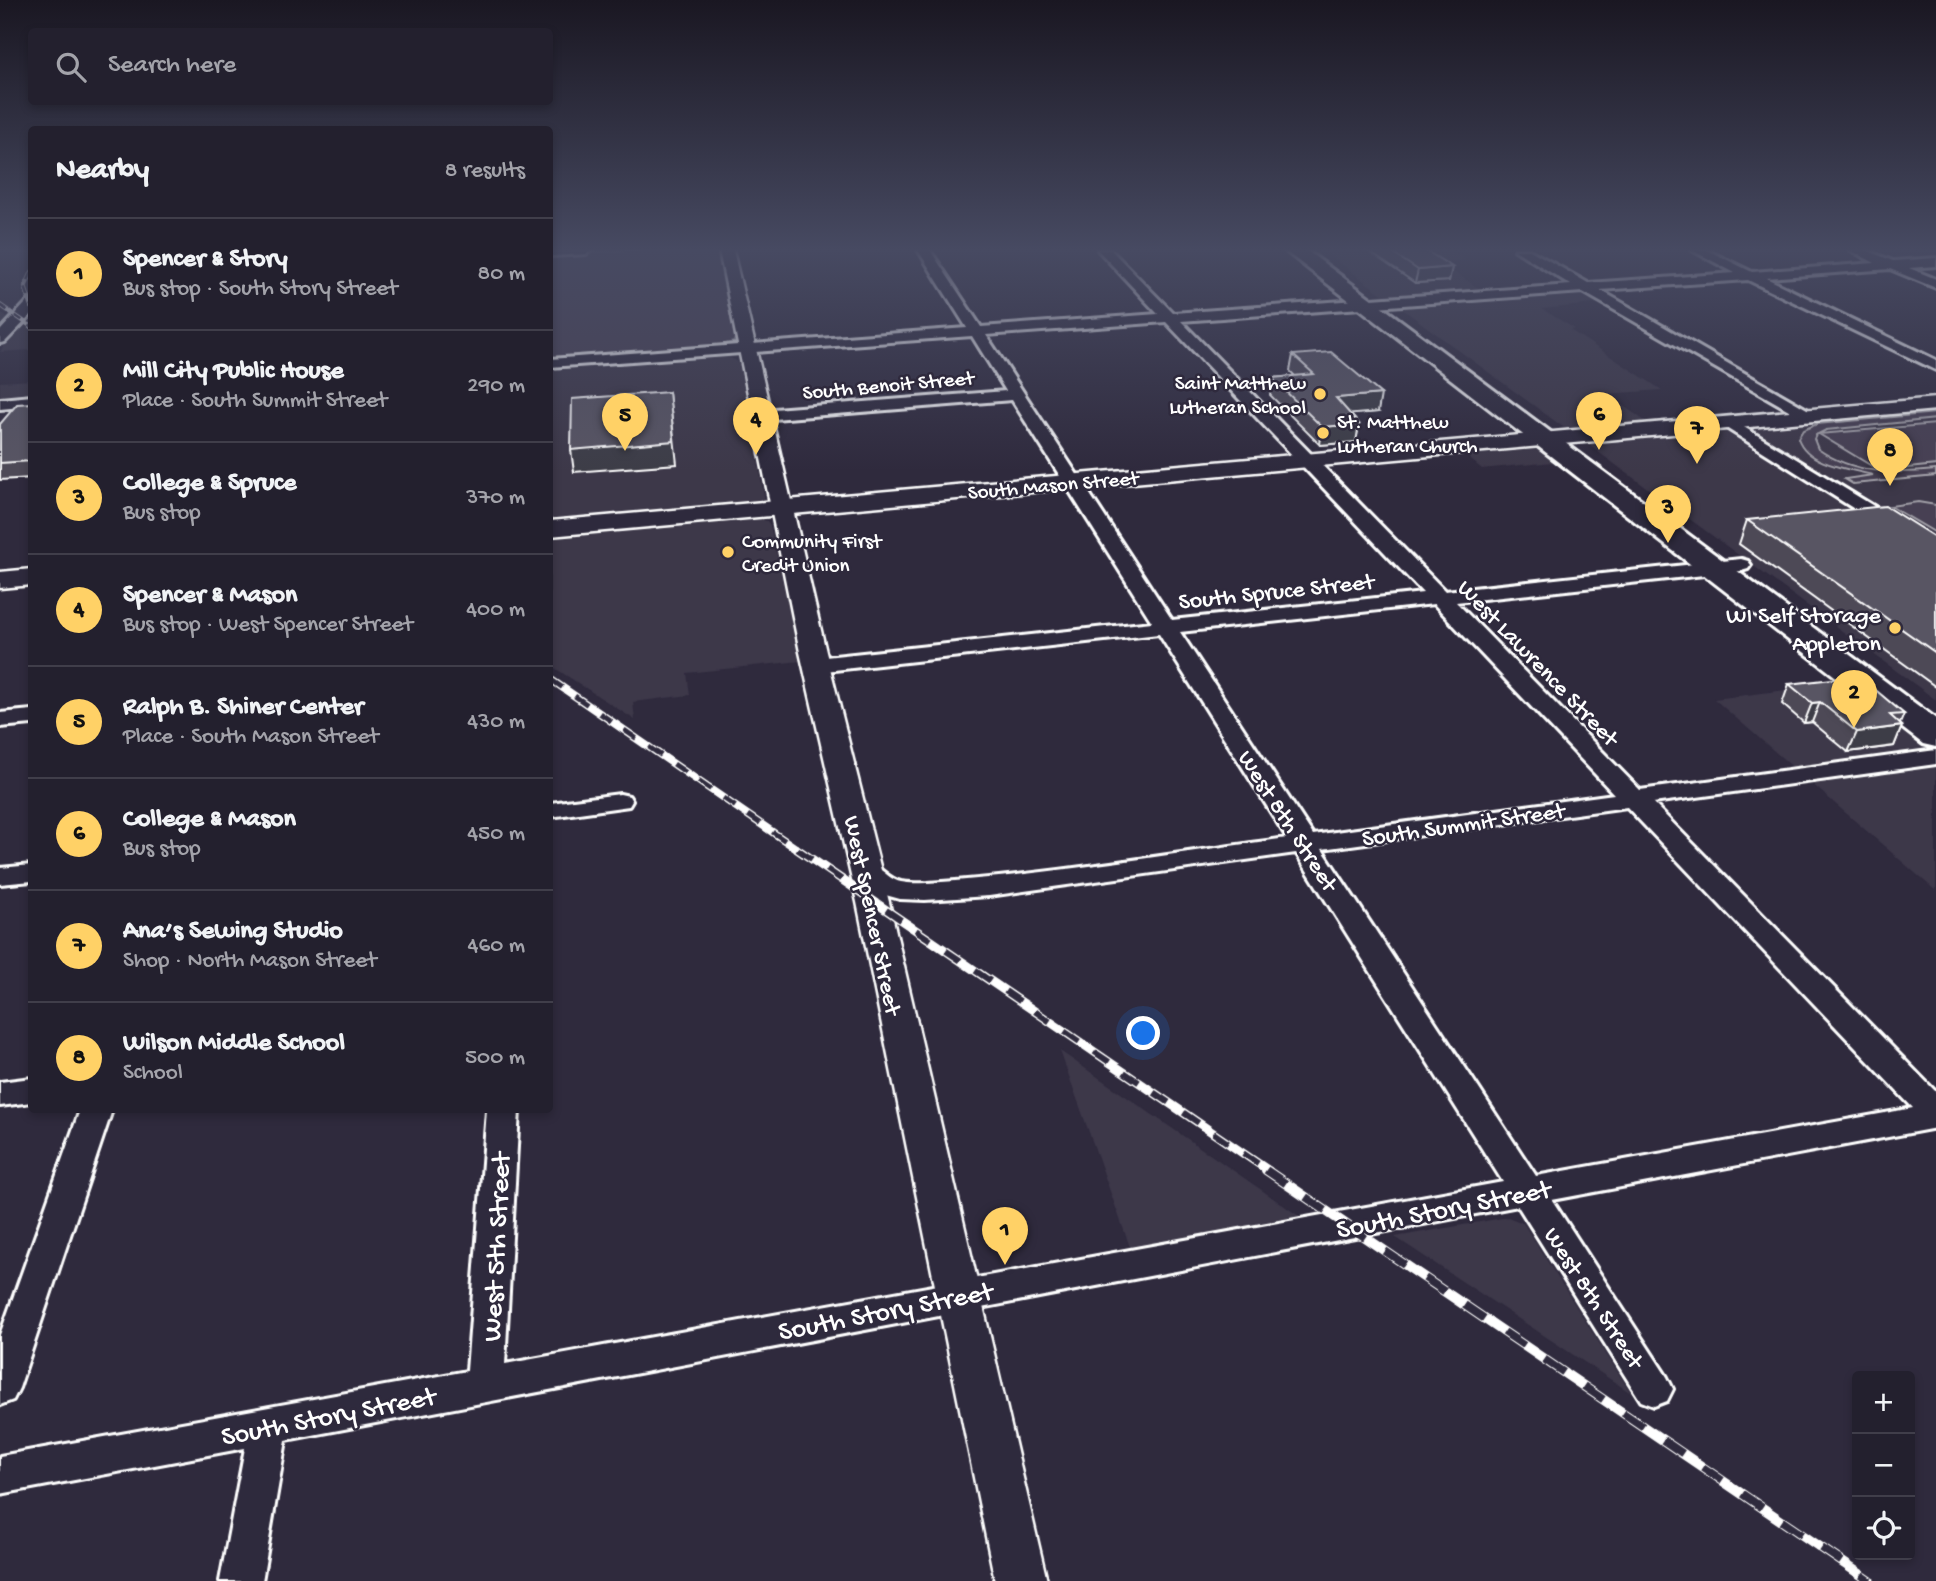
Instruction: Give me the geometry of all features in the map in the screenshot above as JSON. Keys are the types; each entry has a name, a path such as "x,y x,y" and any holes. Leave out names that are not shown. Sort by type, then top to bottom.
{"main road":[{"path":"1403,324 1555,438 1741,565 1936,709"},
{"name":"South Mason Street","path":"553,529 1936,404"},
{"path":"1555,438 1713,568 1936,736"},
{"path":"0,580 28,577"}],"street":[{"path":"0,339 14,324"},
{"name":"West Spencer Street","path":"741,324 816,665 873,902 956,1295 1021,1581"},
{"name":"West 8th Street","path":"973,324 1654,1389"},
{"path":"553,363 1091,324"},
{"name":"West Lawrence Street","path":"1176,324 1936,1114"},
{"path":"1648,324 1808,416"},
{"path":"1849,324 1936,366"},
{"name":"South Benoit Street","path":"761,415 1018,395"},
{"path":"0,404 28,401"},
{"path":"1729,423 1936,552"},
{"name":"South Spruce Street","path":"816,665 1741,565"},
{"path":"0,720 28,717"},
{"name":"South Summit Street","path":"864,869 887,886 901,891 989,887 1936,757"},
{"path":"553,810 620,801"},
{"path":"0,876 28,873"},
{"name":"South Summit Street","path":"873,902 895,906 918,904 971,896 989,887"},
{"path":"0,1094 28,1090"},
{"path":"0,1388 95,1113"},
{"name":"West 5th Street","path":"485,1384 503,1113"},
{"name":"South Story Street","path":"0,1475 1936,1114"},
{"path":"241,1581 269,1424"}],"shaded area":[{"path":"0,324 28,324 28,350 0,352 11,335 0,336"},
{"path":"553,324 732,324 734,342 704,349 553,360"},
{"path":"1422,324 1566,324 1575,329 1570,330 1662,390 1606,394 1651,425 1573,430 1563,427"},
{"path":"713,355 729,357 740,363 765,500 751,506 553,524 553,367"},
{"path":"28,380 28,396 0,400 0,382"},
{"path":"1936,409 1936,543 1751,429 1753,426"},
{"path":"1936,413 1936,419 1826,430 1814,439 1818,449 1860,468 1890,472 1936,470 1936,476 1853,484 1845,479 1873,475 1819,460 1803,447 1798,438 1803,430 1817,424"},
{"path":"1936,424 1936,465 1880,471 1819,434"},
{"path":"1716,429 1734,435 1936,562 1936,700 1590,446 1593,442 1612,439"},
{"path":"1535,447 1563,461 1482,469 1461,452"},
{"path":"1918,502 1936,505 1936,533 1890,506"},
{"path":"757,518 767,521 801,661 687,673 690,695 633,702 635,720 553,667 553,537"},
{"path":"1850,682 1936,746 1936,891 1714,699"},
{"path":"1060,1051 1302,1218 1131,1250"},
{"path":"1508,1217 1523,1223 1631,1393 1395,1237"}],"building":[{"path":"1331,352 1381,394 1336,398 1359,424 1322,427 1272,378 1314,374 1293,355"},
{"path":"669,392 674,441 571,450 572,399"},
{"path":"28,403 28,461 0,463 0,424 17,404"},
{"name":"WI Self Storage Appleton","path":"1885,506 1936,538 1936,653 1747,520"},
{"path":"1859,676 1904,714 1890,715 1902,726 1857,732 1820,702 1812,703 1789,684"}],"railway":[{"path":"553,681 800,851"},
{"path":"797,849 1269,1171"},
{"path":"1266,1170 1870,1581"}],"place":[{"name":"Saint Matthew Lutheran School","path":"1320,394"},
{"name":"St. Matthew Lutheran Church","path":"1323,433"},
{"name":"College & Mason","path":"1599,450"},
{"name":"Ralph B. Shiner Center","path":"625,451"},
{"name":"Spencer & Mason","path":"756,455"},
{"name":"Ana’s Sewing Studio","path":"1697,464"},
{"name":"Wilson Middle School","path":"1890,486"},
{"name":"College & Spruce","path":"1668,543"},
{"name":"Community First Credit Union","path":"728,552"},
{"name":"WI Self Storage Appleton","path":"1895,628"},
{"name":"Mill City Public House","path":"1854,728"},
{"name":"Spencer & Story","path":"1005,1265"}]}
